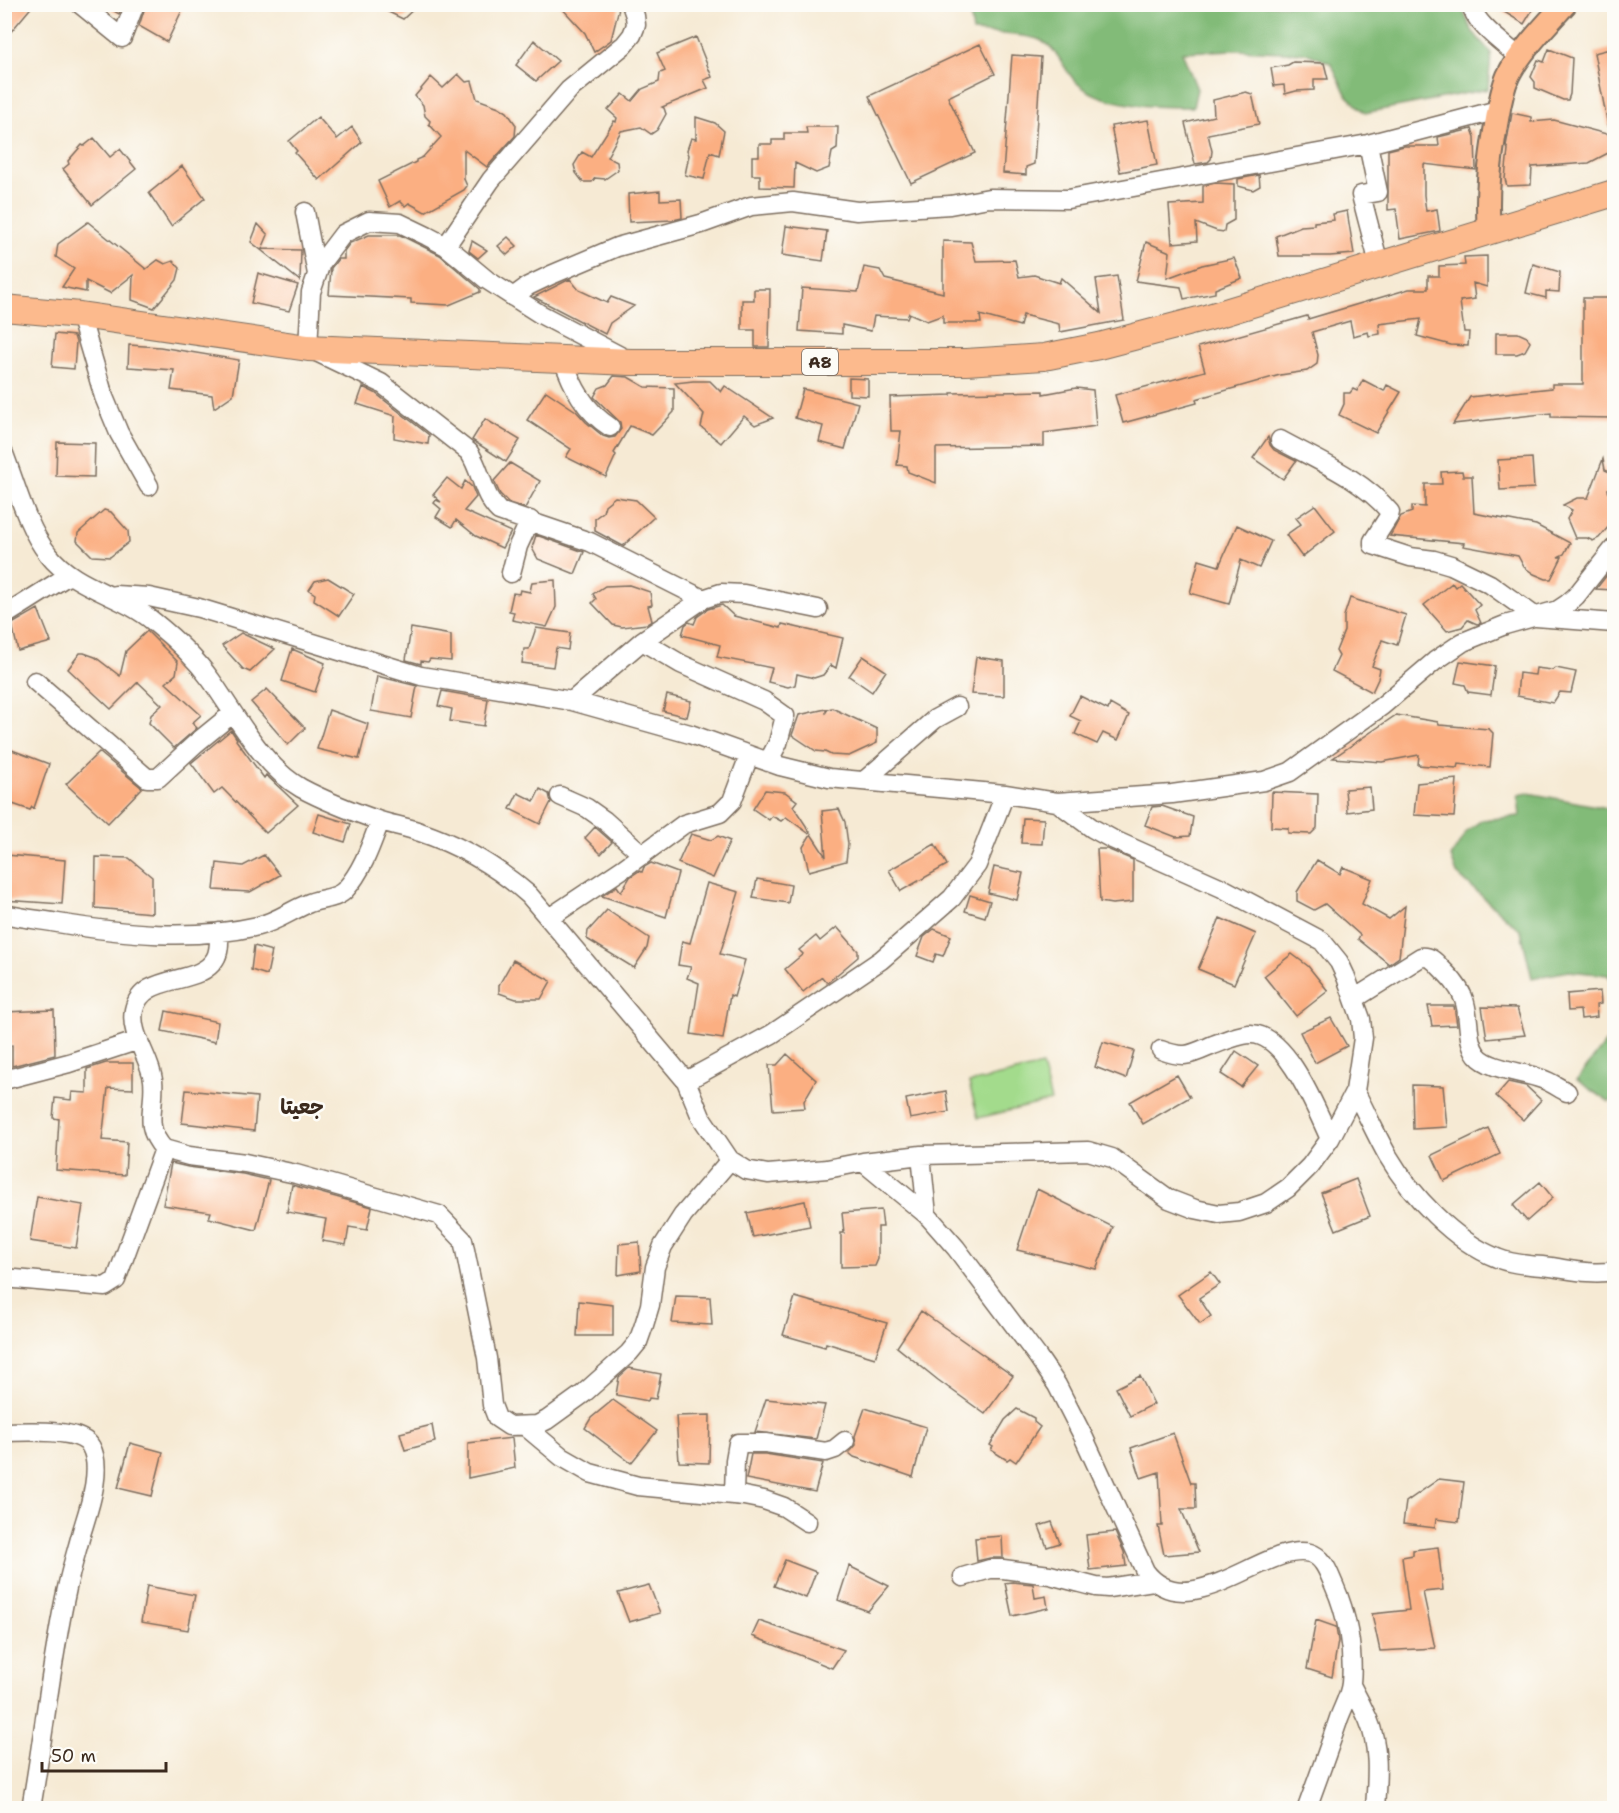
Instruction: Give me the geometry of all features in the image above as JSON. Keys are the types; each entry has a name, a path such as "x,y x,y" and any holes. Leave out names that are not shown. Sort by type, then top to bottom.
{"highway":[{"name":"A8","path":"4,308 80,315 308,348 631,362 966,362 1044,357 1099,346 1206,318 1614,193"}],"main road":[{"path":"1489,230 1488,179 1500,97 1509,74 1520,58 1565,4"}],"street":[{"path":"80,4 122,38 135,4"},
{"path":"446,246 491,180 569,90 624,45 632,35 636,25 631,4"},
{"path":"1471,4 1472,13 1480,22 1520,58"},
{"path":"513,297 528,286 551,275 617,248 701,224 750,206 794,202 857,211 950,205 989,198 1068,199 1368,144 1498,110"},
{"path":"1368,144 1377,192 1361,195 1379,264"},
{"path":"1588,201 1614,209"},
{"path":"304,212 316,274"},
{"path":"631,362 540,314 487,280 446,246 400,223 369,221 343,234 321,263 316,274 312,292 308,348 381,383 469,452 476,461 490,502 499,511 590,542 703,599"},
{"path":"80,315 104,397 119,433 149,486"},
{"path":"563,359 571,384 597,419 610,427"},
{"path":"1280,440 1360,484 1385,506 1389,516 1376,535 1373,544 1410,557 1451,565 1490,584 1536,617 1614,623"},
{"path":"4,454 34,531 48,554 69,575 85,586 110,595 153,620 210,678 233,713 276,769 299,787 380,821 420,832 483,859 529,895 686,1081 701,1117 730,1160 746,1170 768,1174 827,1169 921,1155 1088,1151 1112,1158 1169,1199 1195,1209 1219,1214 1239,1212 1266,1203 1288,1188 1310,1166 1330,1139 1355,1091 1363,1038 1361,1019 1339,962 1322,941 1222,888 1112,839 1092,828 1057,802"},
{"path":"511,573 518,546 530,520"},
{"path":"110,595 149,597 199,608 421,676 572,700 690,734 768,762 829,778 1005,794 1057,802 1172,794 1264,781 1290,772 1382,706 1435,661 1463,642 1497,628 1558,610 1567,604 1614,548"},
{"path":"4,616 69,575"},
{"path":"572,700 642,641 703,599 721,593 744,594 818,609"},
{"path":"642,641 681,664 764,700 785,716 778,743 768,762"},
{"path":"35,681 147,778 158,778 233,713"},
{"path":"864,781 935,719 957,707"},
{"path":"549,918 643,855 684,824 720,813 732,801 749,756"},
{"path":"686,1081 772,1034 881,960 952,898 977,865 1005,794"},
{"path":"560,796 596,814 643,855"},
{"path":"4,914 122,933 170,935 219,932 259,926 309,903 344,891 362,866 380,821"},
{"path":"219,932 219,952 214,962 202,970 149,988 138,996 134,1011 139,1040 153,1079 150,1119 156,1141 164,1149 189,1156 244,1162 297,1174 439,1215 463,1240 487,1358 492,1405 497,1418 509,1426 537,1425 565,1409 629,1353 638,1341 644,1325 650,1305 655,1267 663,1246 683,1215 730,1160"},
{"path":"1354,999 1421,957 1427,957 1435,961 1453,980 1463,998 1472,1044 1476,1054 1482,1060 1492,1065 1542,1078 1567,1092"},
{"path":"1161,1050 1177,1056 1185,1055 1197,1053 1249,1034 1264,1036 1281,1051 1302,1080 1330,1139"},
{"path":"4,1080 69,1063 139,1040"},
{"path":"1355,1091 1389,1159 1426,1205 1446,1226 1468,1242 1498,1259 1518,1264 1587,1272 1614,1271"},
{"path":"4,1278 105,1287 116,1280 164,1149"},
{"path":"921,1155 927,1215"},
{"path":"862,1162 927,1215 956,1248 1056,1385 1084,1438 1145,1571 1153,1581"},
{"path":"525,1426 562,1456 590,1473 638,1486 764,1500 784,1507 807,1522"},
{"path":"4,1432 66,1433 78,1436 85,1439 92,1447 96,1470 93,1492 65,1596 31,1809"},
{"path":"734,1495 738,1443 766,1443 826,1452 835,1449 845,1441"},
{"path":"963,1577 990,1569 1003,1569 1050,1575 1096,1587 1108,1588 1153,1581 1174,1589 1189,1590 1222,1583 1291,1553 1310,1553 1321,1560 1339,1596 1350,1643 1351,1685 1307,1809"},
{"path":"1351,1685 1373,1736 1376,1753 1375,1809"}],"green space":[{"path":"969,5 1460,5 1473,32 1491,53 1488,89 1365,113 1347,96 1331,63 1306,53 1235,50 1182,52 1197,89 1193,107 1164,107 1117,102 1088,91 1077,83 1053,50 1042,41 1019,35 973,32"},
{"path":"1528,793 1607,808 1614,813 1614,985 1608,975 1569,971 1532,978 1521,931 1457,874 1451,857 1467,831 1482,820 1520,816 1518,795"},
{"path":"1614,1032 1614,1100 1609,1102 1577,1080"},
{"path":"1042,1066 1051,1101 978,1118 969,1083"}],"building":[{"path":"4,4 34,4 4,40"},
{"path":"102,4 123,4 119,14"},
{"path":"146,4 185,4 167,42 139,26"},
{"path":"372,4 419,4 403,19"},
{"path":"558,4 620,4 611,40 594,52 585,33"},
{"path":"1491,4 1536,4 1524,24"},
{"path":"696,37 712,77 704,80 708,88 662,107 666,114 657,130 651,134 641,127 621,131 607,157 617,162 618,170 605,179 595,178 592,182 583,182 576,173 574,165 582,152 591,157 614,121 616,122 617,118 608,110 623,94 632,101 642,89 659,82 660,73 665,71 657,53"},
{"path":"534,40 558,61 536,81 516,65"},
{"path":"980,44 995,74 948,97 975,153 911,183 869,96"},
{"path":"1614,48 1614,126 1608,126 1594,53"},
{"path":"1549,49 1572,58 1568,100 1535,88 1535,82 1531,77 1538,60 1544,62"},
{"path":"1012,55 1041,57 1034,164 1026,167 1026,175 1003,173"},
{"path":"1293,62 1324,63 1328,79 1314,79 1314,90 1285,94 1284,85 1274,86 1271,68"},
{"path":"458,74 466,82 472,81 477,99 507,112 516,125 515,136 487,167 464,150 464,179 467,186 464,190 425,212 409,203 405,206 400,201 390,207 378,181 416,162 441,137 429,124 430,121 425,116 423,105 415,96 431,77 443,88"},
{"path":"1246,92 1252,94 1259,124 1208,134 1212,151 1211,159 1208,162 1195,164 1185,123 1214,116 1213,100"},
{"path":"1512,113 1531,117 1531,122 1554,120 1614,136 1614,150 1589,163 1532,167 1531,185 1507,186 1505,179 1508,149 1506,146"},
{"path":"318,117 337,139 352,127 362,142 319,180 295,153 297,151 289,141"},
{"path":"696,117 715,123 724,131 719,155 710,152 704,179 685,175 689,155 687,150 691,138 696,139"},
{"path":"1148,120 1157,165 1120,172 1111,126"},
{"path":"806,127 838,127 837,149 832,152 829,168 816,173 795,163 794,188 760,187 760,175 752,175 752,156 759,156 759,144 772,144 772,140 784,140 784,133 807,133"},
{"path":"1472,129 1475,137 1476,170 1424,164 1426,211 1437,209 1440,231 1400,239 1396,209 1388,210 1388,150 1404,146 1439,146 1438,137"},
{"path":"94,138 110,157 120,149 136,169 92,205 63,169 82,145 84,146"},
{"path":"182,166 205,198 171,226 149,193"},
{"path":"1259,175 1260,186 1253,190 1238,186 1238,179"},
{"path":"1215,183 1234,184 1234,220 1225,225 1224,232 1196,223 1197,241 1172,243 1169,205 1203,203 1203,186"},
{"path":"660,191 660,200 681,199 682,218 629,222 628,194"},
{"path":"1347,211 1354,254 1279,256 1276,236 1301,226 1314,225 1314,222 1334,220 1333,214"},
{"path":"88,222 146,269 158,260 165,264 173,261 180,268 177,280 154,308 132,300 133,275 110,293 86,281 86,292 62,287 74,269 56,257 58,244"},
{"path":"258,224 268,235 262,249 301,250 300,281 251,242"},
{"path":"786,226 827,231 823,261 782,255"},
{"path":"369,235 400,235 440,255 480,289 480,292 449,305 411,303 411,299 329,295 331,268 338,259 344,259 344,251 350,243"},
{"path":"508,237 517,246 507,255 498,246"},
{"path":"472,241 487,250 478,258 469,251"},
{"path":"943,241 971,242 976,261 1015,260 1019,277 1034,275 1059,283 1061,278 1101,313 1096,279 1117,276 1124,320 1060,332 1059,324 1023,315 1020,326 980,315 981,323 943,323 943,315 927,321 909,313 907,318 874,316 871,331 842,325 842,334 799,331 802,288 858,292 864,267 880,270 885,279 943,293"},
{"path":"1146,242 1170,252 1167,278 1202,265 1234,258 1242,278 1215,289 1215,293 1184,299 1181,287 1136,281"},
{"path":"1487,256 1487,287 1473,283 1475,299 1460,301 1464,332 1469,332 1468,346 1451,345 1417,336 1421,319 1379,324 1380,334 1369,336 1368,332 1353,336 1350,321 1312,332 1318,355 1317,364 1307,371 1280,375 1196,399 1197,403 1123,423 1115,395 1205,371 1198,347 1307,316 1308,319 1409,289 1428,289 1428,276 1439,276 1439,266 1465,265 1464,257"},
{"path":"1533,264 1560,272 1559,292 1546,291 1546,298 1526,293"},
{"path":"258,273 298,285 289,311 251,303"},
{"path":"570,279 579,290 607,303 611,297 634,306 610,323 605,334 534,297"},
{"path":"754,289 770,289 769,347 755,347 755,330 742,330 742,300 754,300"},
{"path":"1583,298 1614,298 1614,418 1551,417 1551,413 1453,424 1470,397 1552,388 1552,384 1583,384"},
{"path":"1496,333 1518,333 1527,337 1530,342 1525,351 1517,354 1496,354"},
{"path":"55,334 74,336 76,342 74,369 52,367"},
{"path":"129,345 160,347 239,360 233,395 214,408 212,395 171,390 174,370 128,367"},
{"path":"614,376 628,377 645,387 674,388 674,412 652,435 630,426 614,453 616,455 606,477 566,457 571,449 527,420 546,391 576,411 603,436 615,437 621,429 620,422 594,397 599,388 607,385"},
{"path":"849,378 868,379 868,396 849,395"},
{"path":"1363,380 1384,391 1387,385 1401,392 1376,433 1339,415 1344,404 1344,393 1350,393 1353,389 1357,391"},
{"path":"710,381 721,392 725,386 773,418 755,425 744,416 721,443 701,427 704,414 675,383"},
{"path":"363,387 375,393 429,435 428,444 394,438 395,416 357,404"},
{"path":"1076,388 1093,390 1096,426 1044,433 1044,446 936,448 936,483 908,472 907,466 897,465 901,431 891,431 890,397 1043,391 1043,394"},
{"path":"803,389 858,403 845,449 819,442 823,426 795,418"},
{"path":"485,419 520,440 506,462 472,440"},
{"path":"1268,437 1274,450 1296,461 1283,479 1253,458"},
{"path":"57,442 95,443 94,477 56,476"},
{"path":"1532,458 1534,488 1500,490 1498,460"},
{"path":"1603,459 1605,470 1614,474 1614,491 1608,489 1613,518 1599,538 1593,541 1587,538 1575,538 1567,519 1572,510 1563,505 1577,498 1588,498"},
{"path":"510,463 540,481 525,508 509,503 500,494 494,481"},
{"path":"1462,471 1463,476 1472,476 1474,513 1536,525 1570,543 1564,554 1558,557 1562,557 1551,579 1534,574 1524,567 1518,556 1463,546 1464,543 1390,536 1401,516 1412,512 1412,506 1425,507 1425,484 1442,484 1441,472"},
{"path":"447,478 461,489 465,481 472,487 476,497 464,511 511,532 502,548 476,536 456,520 452,527 436,517 441,509 434,503 436,500 441,502 433,495"},
{"path":"615,497 636,500 654,517 623,546 595,531 595,518"},
{"path":"1315,505 1335,531 1302,557 1286,535 1301,524 1296,518"},
{"path":"104,510 111,512 128,531 129,542 110,557 92,556 77,541 78,533"},
{"path":"1237,525 1271,541 1259,568 1241,560 1229,604 1190,593 1199,560 1219,566"},
{"path":"536,535 584,552 575,574 538,559 532,548"},
{"path":"1614,566 1614,590 1596,589"},
{"path":"328,578 354,594 339,616 314,600 315,594 309,590 315,581"},
{"path":"555,580 556,607 547,627 512,620 514,612 509,611 513,593 519,594 520,590 530,592 532,582"},
{"path":"1452,583 1455,587 1460,583 1480,605 1475,610 1481,623 1477,624 1468,620 1462,627 1447,631 1424,605"},
{"path":"629,585 650,592 652,605 648,606 652,621 647,624 622,627 613,625 592,603 596,599 593,594 605,586"},
{"path":"1350,598 1406,615 1397,645 1382,640 1372,666 1380,669 1372,692 1332,671 1339,656 1336,651 1344,631 1344,616"},
{"path":"722,605 734,616 781,628 782,624 843,638 836,668 831,665 823,675 814,678 797,674 795,685 788,687 768,682 772,668 717,657 720,645 682,635 685,625 689,622 694,624 697,617 708,609"},
{"path":"38,609 51,642 18,651 12,624"},
{"path":"411,628 451,635 451,661 430,659 428,662 421,661 421,664 406,660"},
{"path":"536,628 570,633 568,650 556,648 553,667 522,663 524,649 529,649"},
{"path":"147,631 178,662 176,674 166,683 201,715 192,723 197,728 174,748 149,723 151,715 162,705 138,682 111,709 68,669 80,653 84,653 95,657 120,676 126,651"},
{"path":"241,633 275,649 250,672 243,669 222,646"},
{"path":"292,649 325,663 315,692 282,681"},
{"path":"863,656 886,671 872,692 849,676"},
{"path":"976,657 1004,661 1004,696 971,694"},
{"path":"1460,661 1495,666 1491,695 1468,692 1465,685 1455,683"},
{"path":"1536,668 1552,670 1556,668 1576,672 1571,693 1560,692 1553,703 1517,696 1519,673 1535,675"},
{"path":"377,676 417,686 411,718 371,711"},
{"path":"267,689 305,728 288,745 251,702"},
{"path":"442,691 488,699 484,726 450,721 452,709 438,706"},
{"path":"667,695 691,701 687,717 663,711"},
{"path":"1080,696 1108,710 1110,704 1129,715 1118,740 1103,733 1097,744 1075,734 1081,721 1070,716"},
{"path":"832,708 877,729 877,743 849,756 831,755 816,751 792,735 799,715 826,709 826,712"},
{"path":"329,710 368,724 359,759 317,749"},
{"path":"1396,715 1438,722 1439,725 1489,729 1493,733 1490,767 1458,764 1457,768 1418,765 1419,755 1382,762 1333,758"},
{"path":"231,730 264,778 266,775 298,805 266,833 222,788 214,794 191,763"},
{"path":"4,747 49,764 34,808 30,810 4,801"},
{"path":"99,752 142,788 108,823 66,784"},
{"path":"1457,779 1454,817 1414,815 1417,783"},
{"path":"1370,787 1372,809 1347,812 1345,789"},
{"path":"540,789 549,794 551,802 540,824 510,809 518,793 534,801"},
{"path":"765,790 785,792 797,801 793,806 810,832 808,833 786,817 781,821 772,816 769,820 753,809"},
{"path":"1272,792 1318,794 1317,828 1311,834 1288,833 1288,828 1271,827"},
{"path":"1162,806 1193,817 1190,836 1176,837 1145,825 1152,807"},
{"path":"839,809 845,822 848,844 846,861 809,871 803,847 811,834 826,857 822,811"},
{"path":"319,814 351,824 345,842 313,832"},
{"path":"1023,818 1044,819 1042,844 1021,843"},
{"path":"595,827 612,842 601,854 585,838"},
{"path":"691,834 711,840 718,836 730,841 713,878 678,863"},
{"path":"935,844 947,865 901,891 889,870"},
{"path":"1097,849 1107,849 1133,860 1133,902 1112,904 1100,902"},
{"path":"6,855 65,860 62,904 4,900"},
{"path":"264,855 280,875 250,892 214,890 217,863 243,866"},
{"path":"96,857 129,858 152,877 152,913 95,908"},
{"path":"1317,860 1340,874 1343,867 1372,879 1362,904 1389,919 1405,906 1399,957 1389,964 1358,939 1360,935 1325,904 1314,910 1297,901 1297,892"},
{"path":"651,863 678,873 666,917 602,896 617,886 621,892 630,877 639,871 642,872 644,867"},
{"path":"994,867 1023,873 1017,900 988,893"},
{"path":"757,879 791,885 788,903 753,898"},
{"path":"707,883 739,892 720,954 745,960 734,997 730,995 723,1039 691,1034 699,983 687,978 691,967 678,965 682,941 690,943"},
{"path":"970,895 990,901 985,917 965,911"},
{"path":"607,910 649,938 647,948 634,968 587,939 588,931"},
{"path":"1220,918 1256,934 1234,984 1198,969"},
{"path":"837,927 858,951 858,957 827,983 822,977 803,992 785,969 803,954 799,950 816,936 820,941"},
{"path":"934,929 951,936 943,956 936,954 933,962 917,956 924,937"},
{"path":"254,946 272,951 267,975 251,970"},
{"path":"1292,954 1308,966 1328,991 1296,1016 1264,976"},
{"path":"513,960 551,981 541,999 516,999 499,993 499,985"},
{"path":"1600,991 1601,1004 1596,1005 1597,1017 1581,1019 1580,1010 1568,1011 1567,994"},
{"path":"1428,1006 1454,1006 1457,1025 1432,1026"},
{"path":"1482,1007 1517,1008 1525,1035 1487,1039"},
{"path":"54,1010 55,1055 12,1066 12,1045 4,1046 4,1012"},
{"path":"166,1011 218,1022 215,1042 162,1031"},
{"path":"1331,1018 1347,1046 1315,1063 1300,1032"},
{"path":"1103,1042 1134,1051 1126,1079 1095,1067"},
{"path":"1236,1051 1258,1066 1241,1087 1221,1074"},
{"path":"787,1054 816,1080 804,1101 805,1108 773,1110 769,1065 777,1065"},
{"path":"106,1063 133,1063 133,1089 108,1088 102,1140 127,1142 125,1175 56,1170 59,1119 53,1118 55,1098 71,1100 72,1092 87,1093 87,1069"},
{"path":"1177,1075 1190,1097 1143,1124 1130,1102"},
{"path":"1508,1082 1526,1086 1541,1100 1523,1120 1496,1096"},
{"path":"1412,1085 1443,1086 1447,1127 1413,1129"},
{"path":"186,1090 257,1097 254,1131 182,1123"},
{"path":"946,1091 949,1112 910,1119 906,1099"},
{"path":"1488,1128 1500,1154 1444,1181 1432,1155"},
{"path":"171,1163 269,1180 256,1230 209,1218 211,1212 163,1205"},
{"path":"1356,1179 1370,1216 1336,1230 1321,1193"},
{"path":"1540,1182 1553,1198 1527,1221 1513,1205"},
{"path":"292,1185 372,1207 367,1230 349,1227 346,1245 322,1241 326,1219 287,1212"},
{"path":"1037,1189 1113,1227 1096,1269 1017,1250"},
{"path":"37,1197 83,1205 76,1248 30,1241"},
{"path":"805,1201 810,1226 753,1237 747,1213"},
{"path":"881,1210 883,1227 878,1227 878,1259 875,1266 841,1267 841,1233 844,1233 842,1213"},
{"path":"639,1242 641,1271 618,1275 619,1244"},
{"path":"1211,1272 1220,1284 1199,1298 1211,1316 1200,1324 1178,1295"},
{"path":"676,1296 710,1297 712,1325 672,1323"},
{"path":"795,1297 887,1323 875,1358 826,1343 825,1347 783,1335"},
{"path":"579,1301 613,1305 613,1336 577,1336"},
{"path":"921,1311 1013,1376 985,1414 897,1347"},
{"path":"629,1368 661,1374 656,1399 649,1398 648,1401 616,1395 619,1377"},
{"path":"1140,1376 1154,1404 1130,1416 1116,1388"},
{"path":"766,1399 825,1405 816,1439 755,1432"},
{"path":"613,1400 657,1431 631,1463 585,1428 591,1418"},
{"path":"865,1408 926,1427 913,1477 854,1457 849,1453 856,1445 855,1436"},
{"path":"1017,1409 1034,1418 1034,1422 1040,1427 1016,1462 1010,1458 1007,1460 991,1450 993,1447 990,1445 1005,1420"},
{"path":"710,1415 709,1463 679,1462 676,1416"},
{"path":"432,1425 435,1442 405,1450 400,1433"},
{"path":"1173,1433 1191,1483 1195,1483 1196,1509 1181,1509 1199,1552 1164,1555 1158,1526 1162,1526 1159,1472 1141,1478 1131,1448"},
{"path":"512,1438 515,1468 468,1478 468,1443"},
{"path":"130,1443 163,1452 152,1496 118,1488"},
{"path":"751,1454 823,1463 815,1492 746,1479"},
{"path":"1439,1479 1464,1482 1459,1522 1436,1519 1435,1528 1403,1524 1406,1502"},
{"path":"1052,1522 1060,1543 1047,1547 1039,1526"},
{"path":"1115,1532 1124,1552 1126,1566 1090,1570 1086,1535"},
{"path":"1002,1536 1003,1558 977,1561 975,1538"},
{"path":"1438,1547 1443,1590 1423,1592 1435,1648 1380,1651 1372,1614 1409,1610 1402,1557 1413,1555 1413,1550"},
{"path":"785,1560 816,1572 806,1598 774,1586"},
{"path":"849,1566 889,1586 868,1611 838,1600"},
{"path":"1005,1583 1033,1584 1035,1598 1046,1596 1048,1608 1012,1616"},
{"path":"649,1585 660,1613 629,1622 618,1593"},
{"path":"147,1586 195,1595 188,1630 141,1622"},
{"path":"1316,1620 1336,1627 1338,1641 1332,1677 1307,1669"},
{"path":"759,1621 844,1650 832,1668 752,1636"}],"district":[{"name":"جعيتا","path":"302,1107"}]}
